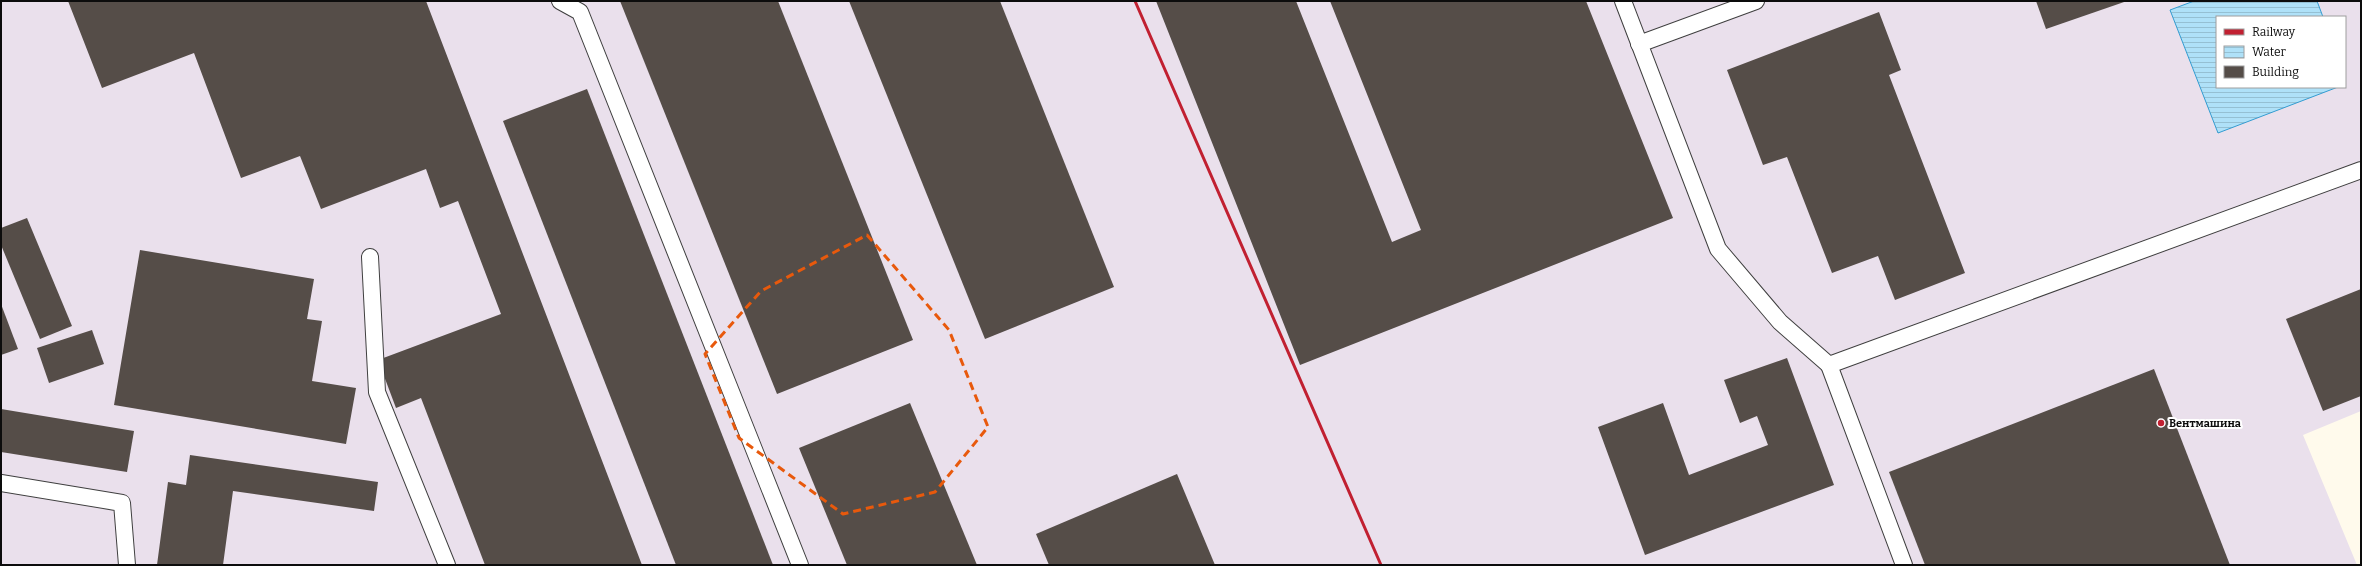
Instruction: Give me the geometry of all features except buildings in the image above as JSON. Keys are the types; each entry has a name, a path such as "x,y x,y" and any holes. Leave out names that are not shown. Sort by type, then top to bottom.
{"lane":[{"path":"560,1 580,12 800,565"},
{"path":"1623,1 1718,249 1780,322 1829,365 1904,565"},
{"path":"1639,44 1756,1"},
{"path":"1829,365 2361,170"},
{"path":"370,257 377,392 447,565"},
{"path":"1,483 122,503 127,565"}],"highlighted area":[{"path":"867,235 949,330 988,427 935,492 843,514 739,438 705,354 761,291"}],"shaded area":[{"path":"1,1 2361,1 2361,411 2303,435 2357,565 1,565"}],"water":[{"path":"2194,1 2317,1 2323,16 2216,16 2216,88 2335,88 2218,133 2170,10"}],"railway":[{"path":"1135,1 1381,565"}],"place":[{"name":"Вентмашина","path":"2161,423"}]}
